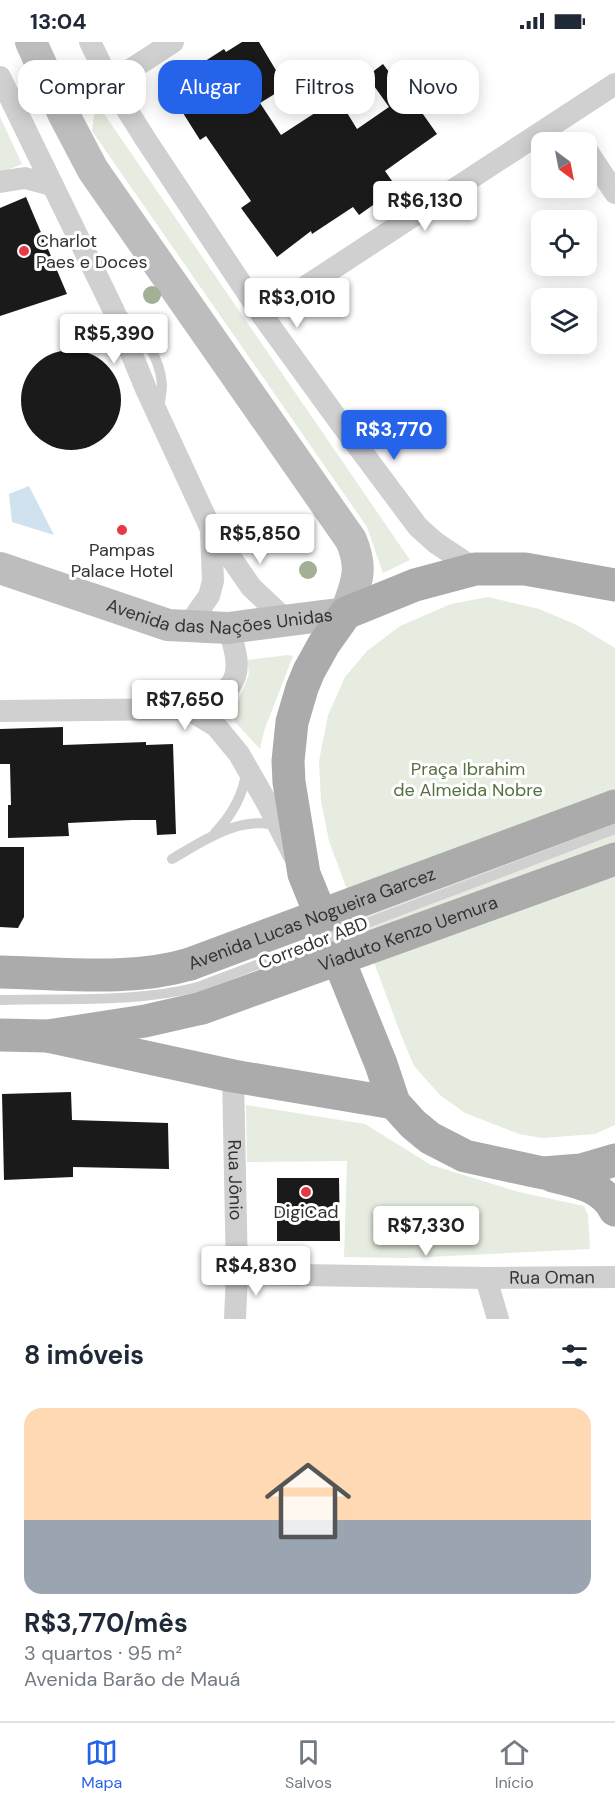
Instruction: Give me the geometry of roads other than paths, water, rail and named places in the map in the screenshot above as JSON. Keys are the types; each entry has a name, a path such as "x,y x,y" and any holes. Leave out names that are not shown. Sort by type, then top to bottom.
{"main road":[{"name":"Avenida das Nações Unidas","path":"346,613 415,585 475,569 525,569 612,588"},
{"path":"346,613 324,644 309,671 296,704 288,761 290,782 304,874 381,1064 394,1103 413,1124 430,1138 465,1156 586,1184 601,1192 615,1210"},
{"name":"Avenida Lucas Nogueira Garcez","path":"0,1035 48,1036 145,1021 197,986 615,806"},
{"name":"Viaduto Kenzo Uemura","path":"197,986 615,859"},
{"name":"Avenida Lucas Nogueira Garcez","path":"0,972 137,975 167,971 197,986"},
{"name":"Avenida Lucas Nogueira Garcez","path":"48,1036 233,1076 394,1103"},
{"path":"543,1173 580,1170 615,1160"}],"street":[{"path":"31,42 63,113 93,170 351,540 359,564 358,577 346,613"},
{"path":"90,42 99,60"},
{"path":"146,60 173,42"},
{"path":"0,77 113,309 211,529 250,587 287,621"},
{"path":"262,315 615,84"},
{"path":"130,114 262,315 418,527 436,543 475,569"},
{"path":"566,116 576,132"},
{"path":"597,165 615,193"},
{"path":"0,182 25,178 51,185"},
{"path":"187,627 209,596 213,580 211,529"},
{"name":"Avenida das Nações Unidas","path":"0,568 168,625 228,628 346,613"},
{"path":"0,711 188,709 221,694 234,681 237,674 237,655 228,628"},
{"path":"188,709 216,726 239,754 304,874"},
{"name":"Rua Jônio","path":"233,1076 237,1274 235,1319"},
{"name":"Rua Oman","path":"237,1274 486,1278 615,1277"},
{"path":"486,1278 498,1319"}],"lane":[{"path":"212,836 224,824 235,805 242,790 247,767"},
{"path":"171,859 212,836 252,822 279,826"},
{"name":"Corredor ABD","path":"0,1000 143,997 170,994 197,986 615,830"}],"water":[{"path":"29,486 54,535 12,522 9,494"}],"place":[{"name":"Charlot Paes e Doces","path":"24,251"},
{"name":"Pampas Palace Hotel","path":"122,530"},
{"name":"DigiCad","path":"306,1192"}],"park label":[{"name":"Praça Ibrahim de Almeida Nobre","path":"468,779"}]}
